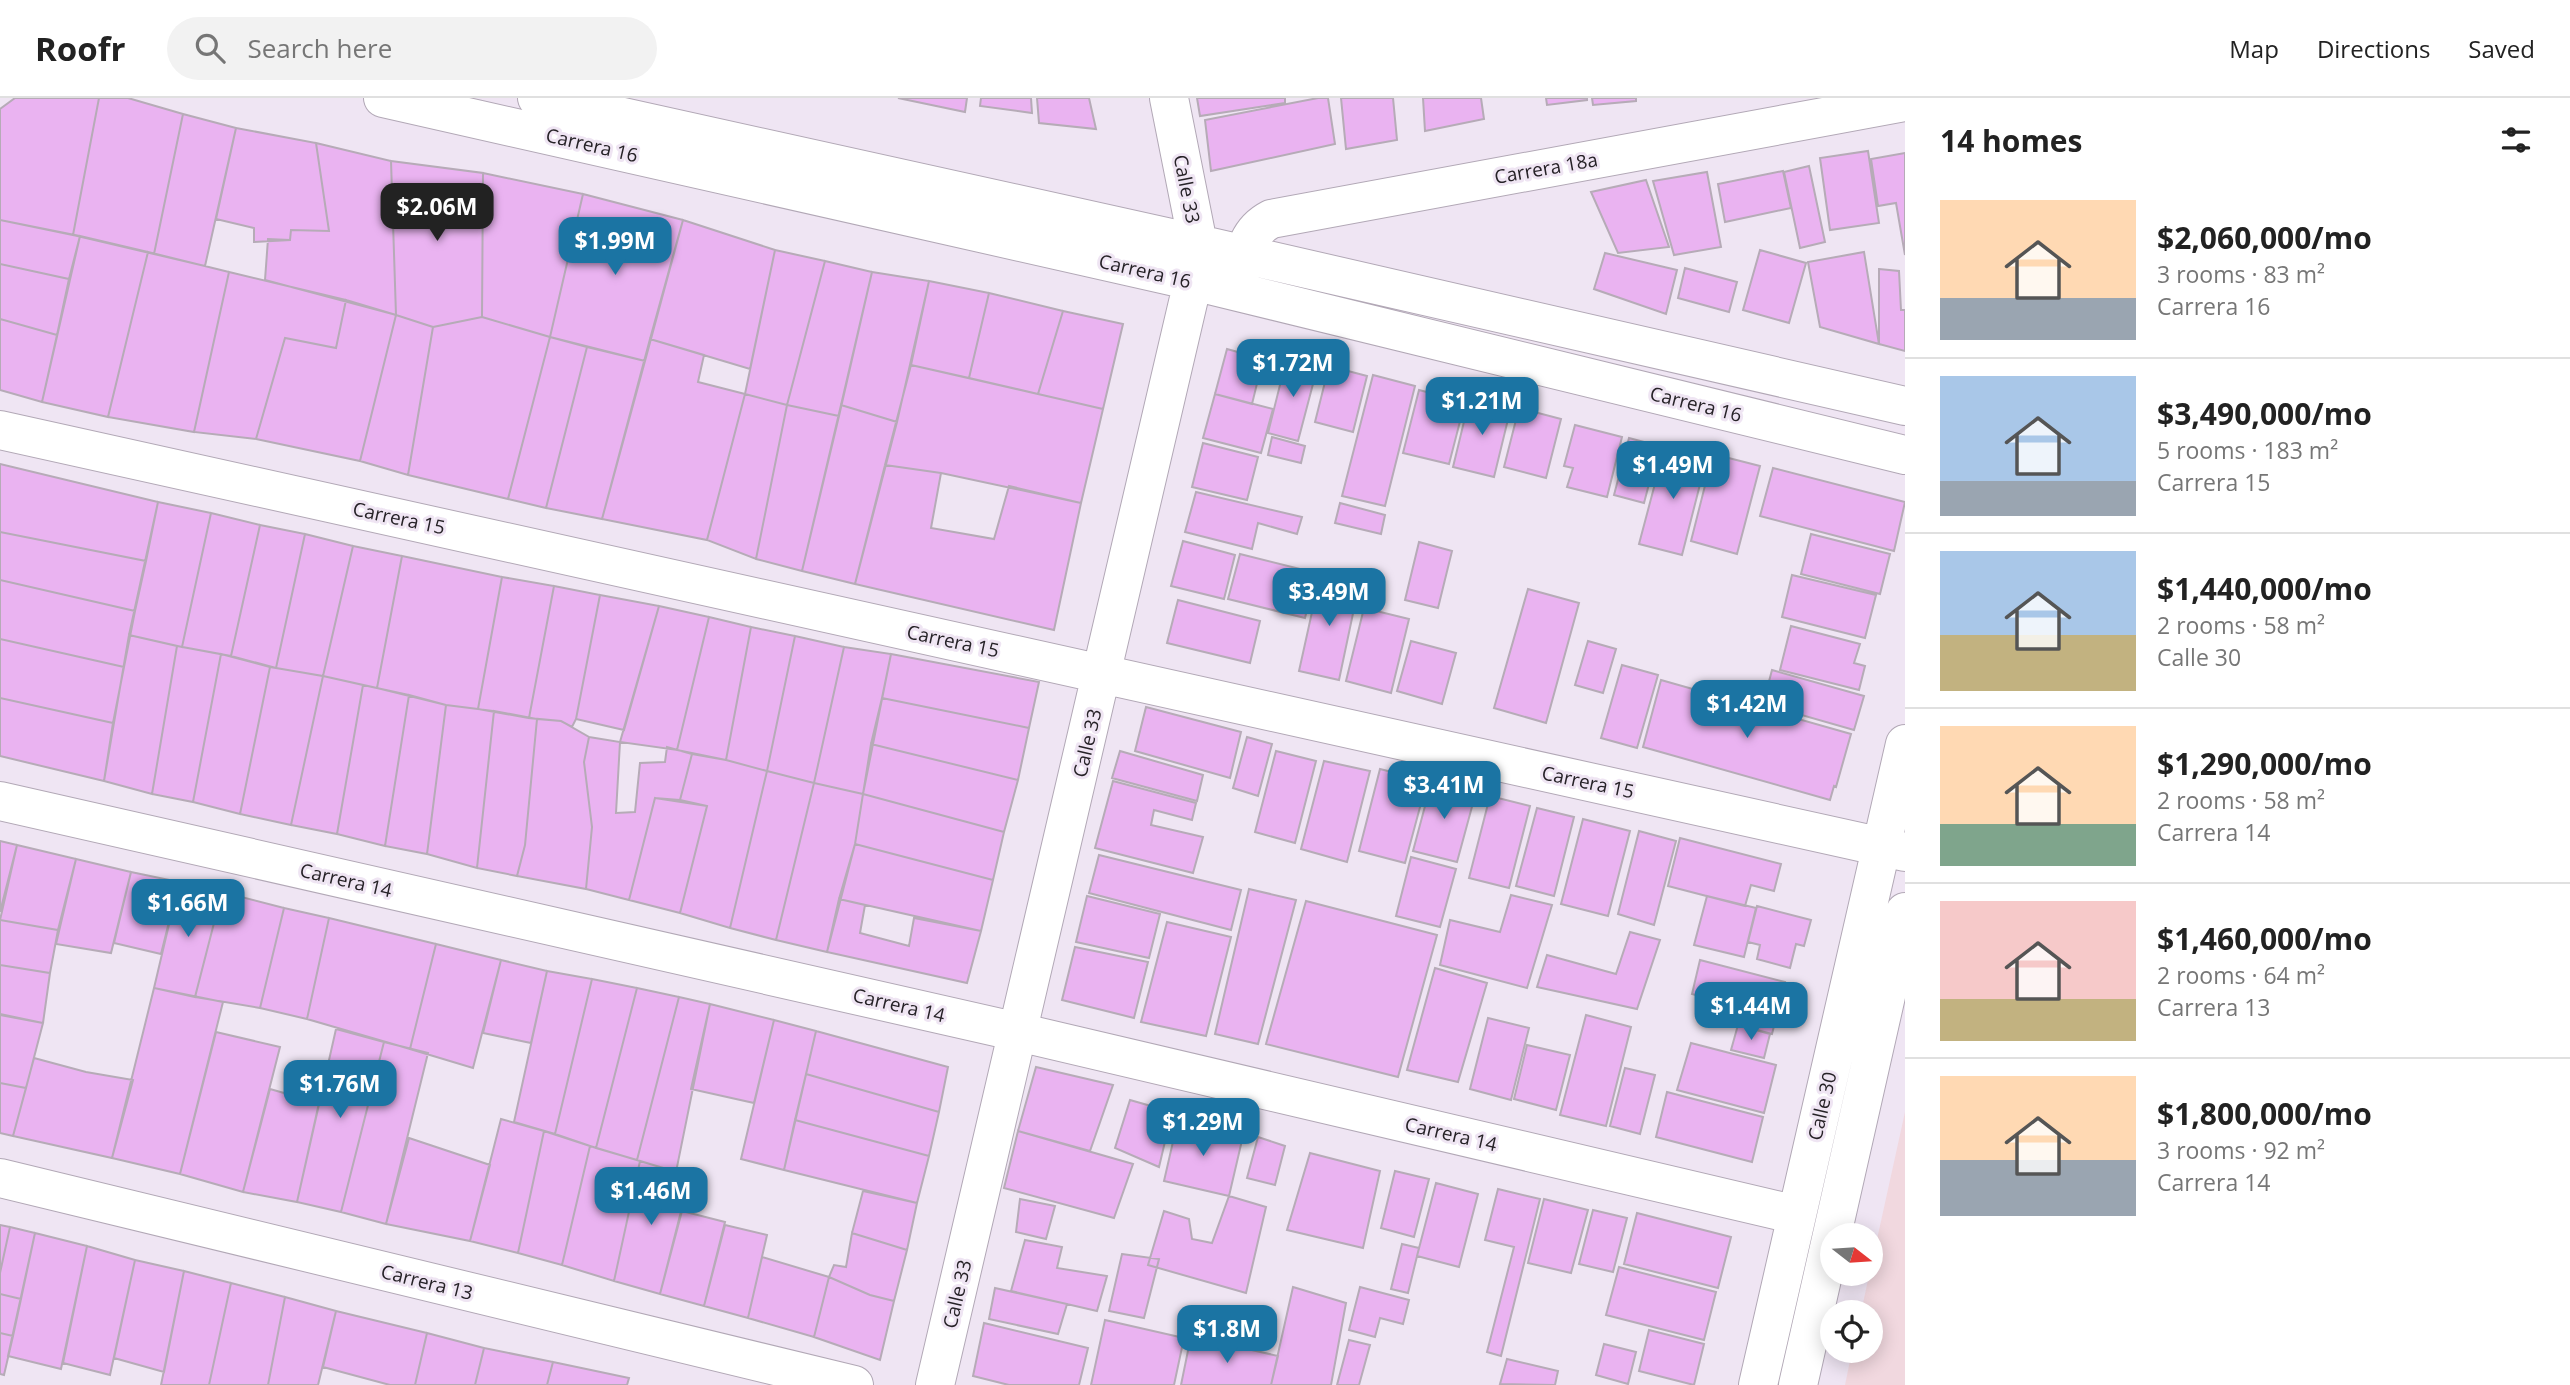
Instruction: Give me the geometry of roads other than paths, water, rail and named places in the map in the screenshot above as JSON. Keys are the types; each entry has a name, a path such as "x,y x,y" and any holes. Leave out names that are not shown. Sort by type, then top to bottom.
{"street":[{"name":"Carrera 16","path":"383,98 1193,281 1905,455"},
{"name":"Carrera 16","path":"537,98 1198,244 1905,406"},
{"name":"Calle 33","path":"935,1385 1193,281 1198,244 1169,98"},
{"name":"Carrera 18a","path":"1237,292 1250,236 1260,225 1271,219 1905,102"},
{"name":"Carrera 15","path":"0,430 1893,849"},
{"name":"Calle 30","path":"1758,1385 1797,1214 1893,849 1905,744"},
{"name":"Carrera 14","path":"0,801 1018,1032 1797,1214"},
{"name":"Calle 30","path":"1798,1385 1905,912"},
{"name":"Carrera 13","path":"0,1178 854,1385"}]}
